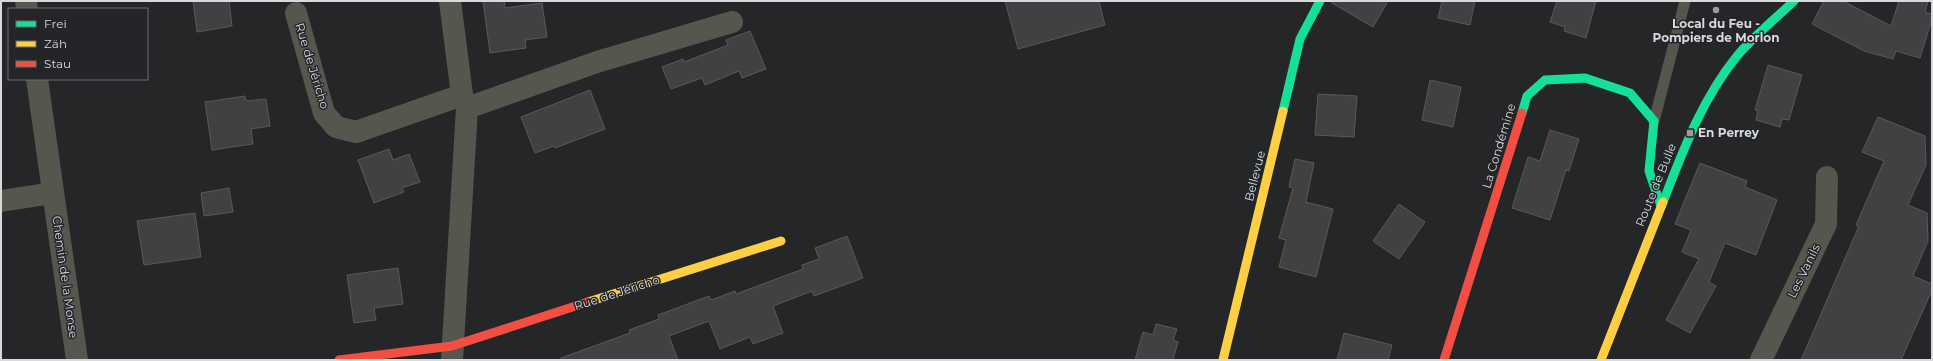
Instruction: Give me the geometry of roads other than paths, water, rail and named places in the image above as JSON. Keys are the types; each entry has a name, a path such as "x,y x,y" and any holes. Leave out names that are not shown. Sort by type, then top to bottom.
{"street":[{"path":"450,1 465,102 452,353"},
{"name":"Bellevue","path":"1223,360 1300,39 1320,1"},
{"name":"Route de Bulle","path":"1601,360 1690,133 1709,97 1731,64 1752,40 1794,1"},
{"name":"Rue de Jéricho","path":"296,13 324,113 336,127 356,132 465,102 732,22"},
{"name":"La Condémine","path":"1444,360 1527,96 1545,80 1585,78 1630,93 1654,121"},
{"name":"Chemin de la Monse","path":"37,80 77,360"},
{"path":"1654,121 1648,171 1661,206"},
{"name":"Les Vanils","path":"1761,360 1826,224 1827,177"},
{"path":"1,201 53,193"},
{"name":"Rue de Jéricho","path":"339,360 452,353 781,241"}],"lane":[{"path":"1654,121 1685,1"}],"place":[{"name":"Local du Feu - Pompiers de Morlon","path":"1716,10"},
{"name":"En Perrey","path":"1690,133"}]}
